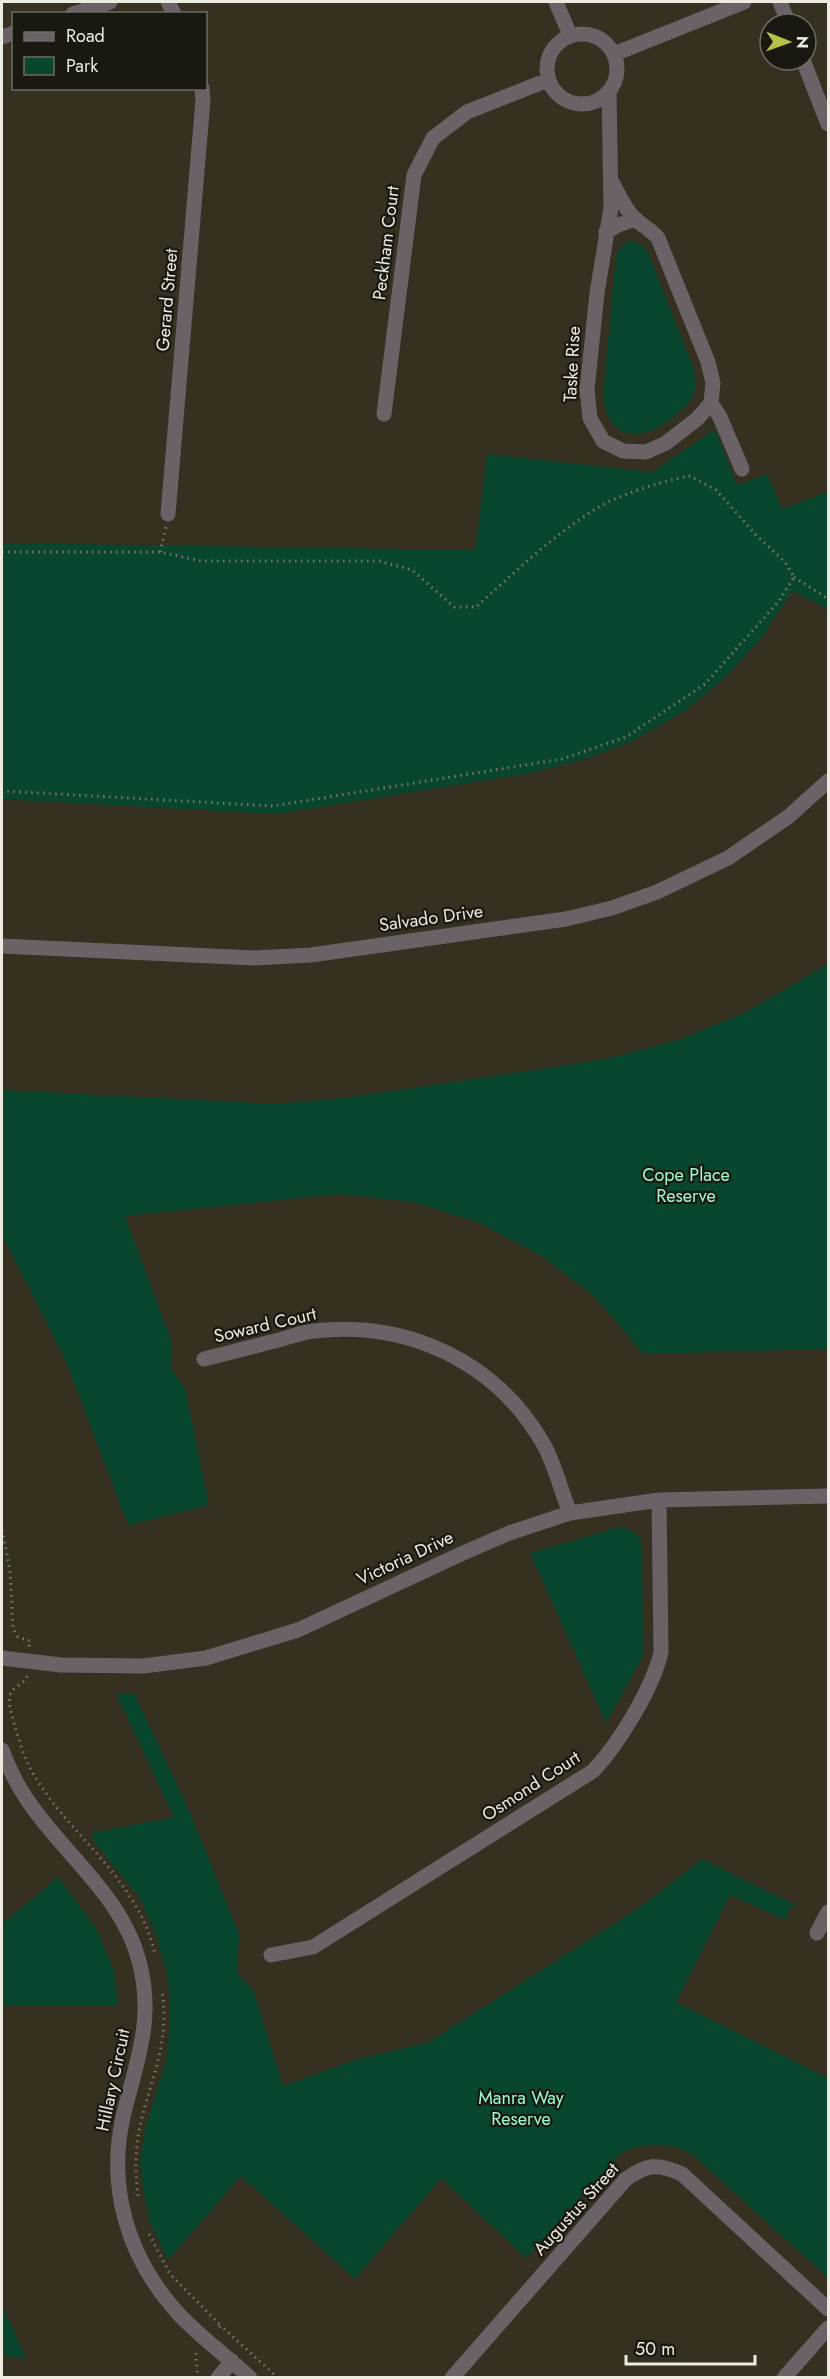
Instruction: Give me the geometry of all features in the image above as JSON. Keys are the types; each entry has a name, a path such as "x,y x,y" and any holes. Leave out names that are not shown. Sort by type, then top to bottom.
{"street":[{"path":"79,12 110,2"},
{"path":"556,2 570,35"},
{"path":"614,54 744,2"},
{"path":"588,33 602,39 614,54 617,73 609,91 596,102 580,105 566,101 553,90 548,80 547,62 553,48 570,35 588,33"},
{"path":"808,72 828,124"},
{"name":"Peckham Court","path":"384,414 414,175 433,138 467,112 548,80"},
{"name":"Gerard Street","path":"168,514 202,90"},
{"name":"Taske Rise","path":"609,91 611,208 597,293 587,390 590,418 603,441 623,451 646,452 666,443 697,419 711,403 713,383 708,362 658,238 648,226 636,219 622,202 611,180"},
{"name":"Taske Rise","path":"580,105 594,113 609,138"},
{"path":"606,232 636,219"},
{"name":"Taske Rise","path":"711,403 720,417 742,469"},
{"name":"Salvado Drive","path":"2,946 254,958 311,955 566,919 612,908 657,892 728,858 788,817 828,781"},
{"name":"Soward Court","path":"204,1359 312,1331 359,1328 397,1333 446,1351 485,1376 521,1411 544,1446 570,1513"},
{"name":"Victoria Drive","path":"2,1658 61,1665 131,1666 206,1658 252,1646 298,1630 509,1533 570,1513 659,1500 828,1496"},
{"name":"Osmond Court","path":"271,1955 313,1947 593,1771 604,1759 648,1687 658,1666 661,1652 659,1500"},
{"name":"Hillary Circuit","path":"2,1750 26,1799 106,1896 125,1927 139,1960 145,1998 145,2030 117,2157 119,2200 129,2236 159,2291 177,2313 250,2378"},
{"path":"817,1933 828,1912"},
{"name":"Augustus Street","path":"452,2378 626,2179 639,2169 653,2166 668,2168 682,2174 828,2309"},
{"path":"784,2378 828,2328"},
{"path":"218,2378 232,2361"}],"path":[{"path":"2,552 160,552 201,561 379,561 412,570 454,607 476,607 540,549 595,509 662,481 690,476 716,490 785,562 794,578 828,599"},
{"path":"160,552 168,514"},
{"path":"2,791 273,806 562,759 626,737 705,684 779,602 794,578"},
{"path":"2,1530 10,1570 13,1629 18,1637 30,1641 29,1649"},
{"path":"27,1676 26,1680 12,1691 10,1702 28,1765 48,1796 123,1886 152,1942 157,1961"},
{"path":"139,2202 137,2148 140,2126 160,2060 164,2022 162,1989"},
{"path":"148,2232 170,2274 221,2326 278,2378"},
{"path":"216,2331 221,2326"},
{"path":"195,2378 199,2370 196,2357 198,2350"}],"green space":[{"path":"626,241 636,241 647,250 694,369 696,380 692,399 678,413 654,429 631,434 612,423 606,412 603,395 616,254"},
{"path":"715,429 737,485 767,474 782,509 828,492 828,609 792,591 763,636 726,677 683,712 633,741 582,760 530,773 276,814 2,799 2,543 475,550 487,454 652,472"},
{"name":"Cope Place Reserve","path":"828,964 828,1349 643,1354 596,1298 540,1255 477,1222 413,1202 338,1194 125,1216 172,1342 171,1369 185,1388 209,1505 128,1525 65,1359 2,1235 2,1090 277,1104 351,1097 541,1069 609,1058 678,1040 744,1013"},
{"path":"620,1527 634,1533 642,1545 643,1656 606,1723 530,1553"},
{"name":"Manra Way Reserve","path":"134,1693 188,1808 240,1936 237,1974 253,1989 283,2086 355,2060 429,2042 643,1905 702,1859 796,1905 790,1908 785,1920 730,1895 676,2002 828,2078 828,2278 694,2156 666,2145 647,2145 619,2155 526,2258 441,2178 355,2279 241,2176 168,2260 150,2223 140,2162 145,2129 166,2061 170,2020 168,1980 157,1937 139,1897 95,1843 91,1833 174,1817 116,1694"},
{"path":"58,1877 96,1928 114,1970 118,2005 2,2006 2,1924"},
{"path":"2,2305 26,2358 2,2356"}]}
